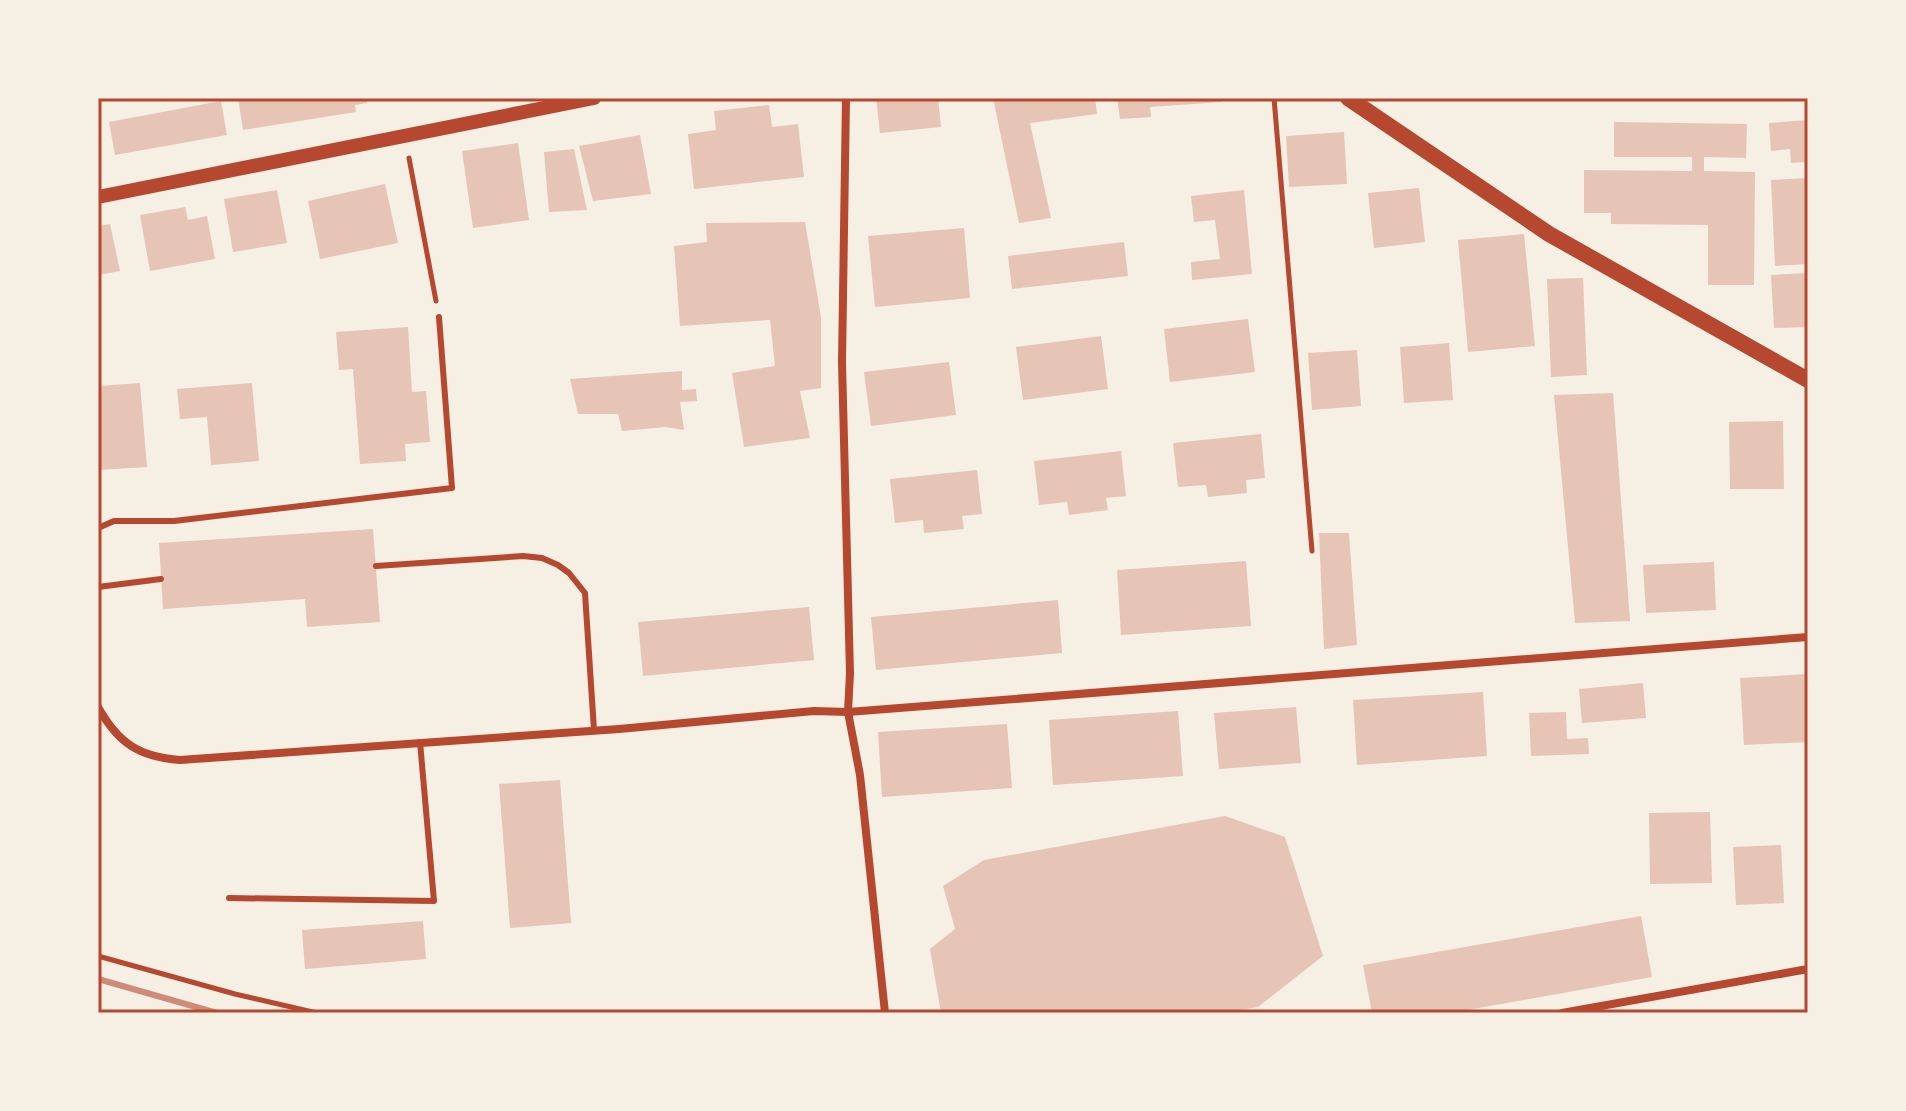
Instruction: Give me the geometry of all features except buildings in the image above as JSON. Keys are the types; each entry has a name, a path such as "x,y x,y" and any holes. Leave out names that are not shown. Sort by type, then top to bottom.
{"main road":[{"path":"1348,98 1540,228 1808,380"}],"street":[{"path":"98,197 594,98"},
{"path":"846,98 842,363 848,712 860,775 885,1013"},
{"path":"98,707 114,732 141,753 157,759 180,760 814,711 848,712 1808,637"},
{"path":"1562,1013 1808,969"}],"lane":[{"path":"98,528 114,521 174,521 452,488 439,317"},
{"path":"376,566 523,556 542,558 569,573 585,593 594,730"},
{"path":"98,587 161,579"},
{"path":"229,898 434,901 420,742"}],"path":[{"path":"1274,98 1312,551"},
{"path":"406,137 439,317"},
{"path":"98,956 317,1013"}],"railway":[{"path":"98,979 217,1013"}]}
